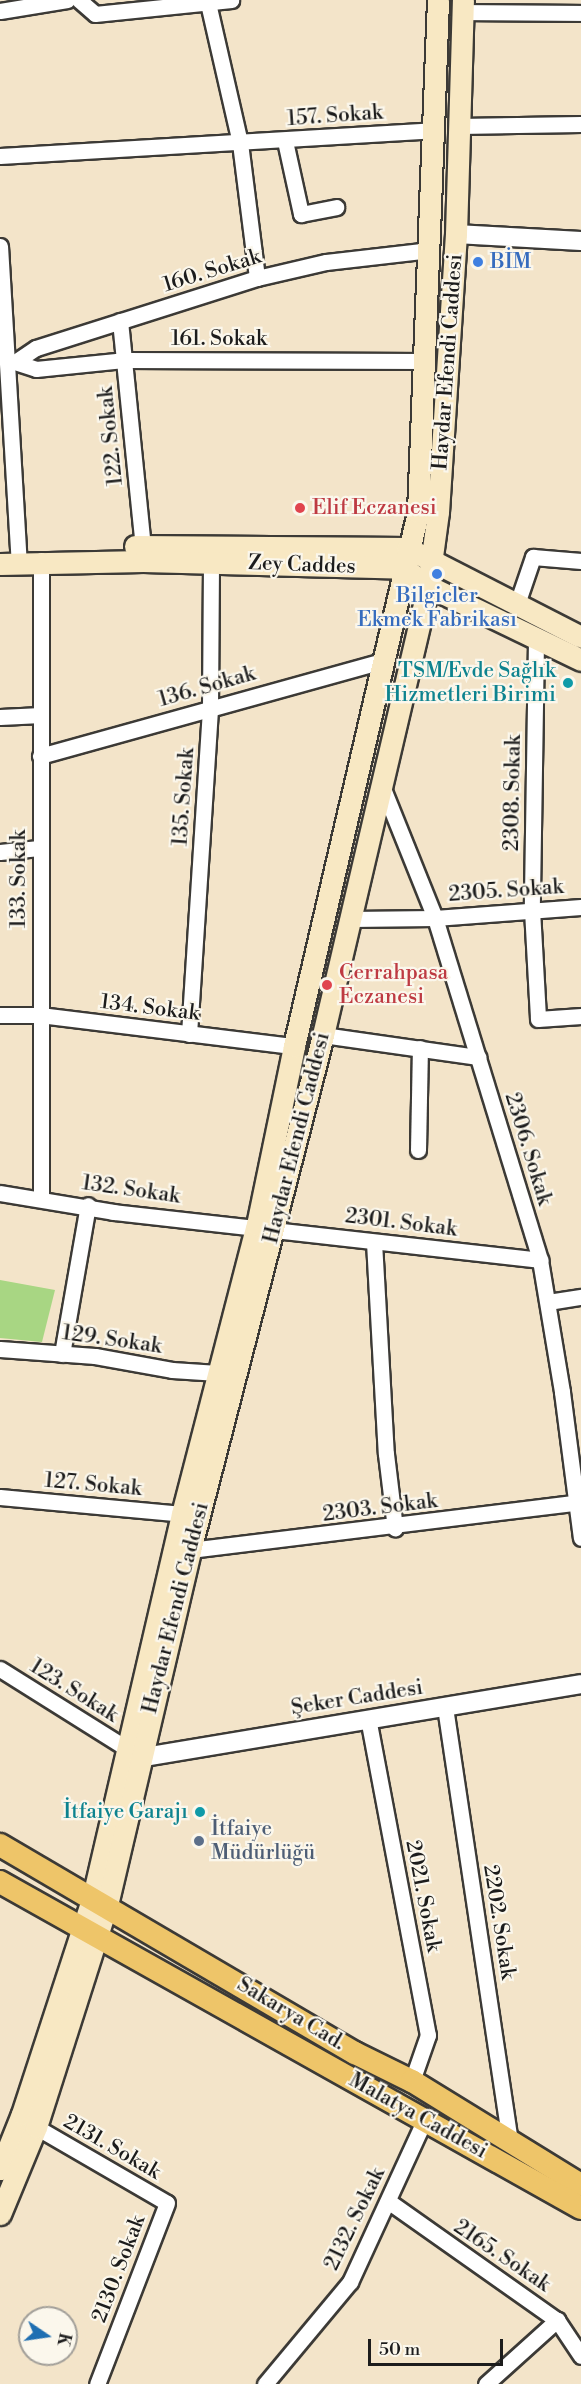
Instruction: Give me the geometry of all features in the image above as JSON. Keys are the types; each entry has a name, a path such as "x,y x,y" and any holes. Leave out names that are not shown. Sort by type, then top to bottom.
{"main road":[{"name":"Haydar Efendi Caddesi","path":"133,1753 190,1550 266,1227 294,1046 385,660 405,558 418,512 426,361 438,0"},
{"name":"Haydar Efendi Caddesi","path":"0,2214 36,2127 100,1901 182,1514 218,1373 266,1227 323,1035 428,586 438,512 456,234 463,6"},
{"name":"Zey Caddes","path":"9,556 143,546 431,559 581,637"},
{"name":"Zey Caddes","path":"9,556 41,560 211,562 405,558"},
{"path":"405,558 428,586 536,641 581,660"},
{"name":"Sakarya Cad.","path":"0,1845 100,1901 355,2053 412,2081 510,2144 581,2185"},
{"path":"0,1882 91,1932"},
{"name":"Haydar Efendi Caddesi","path":"0,2169 91,1932"},
{"name":"Malatya Caddesi","path":"91,1932 581,2208"}],"street":[{"path":"0,11 67,0"},
{"path":"79,0 95,14 231,0"},
{"path":"208,3 240,143 257,278"},
{"path":"463,6 581,13"},
{"path":"459,126 581,123"},
{"name":"157. Sokak","path":"0,156 285,141 433,130"},
{"path":"285,141 301,214 336,207"},
{"path":"456,234 581,241"},
{"path":"0,246 7,364 9,556"},
{"name":"160. Sokak","path":"7,364 36,348 257,278 326,262 430,250"},
{"name":"122. Sokak","path":"120,321 143,546"},
{"name":"161. Sokak","path":"7,364 36,369 124,360 426,361"},
{"path":"517,604 533,557 581,561"},
{"name":"133. Sokak","path":"41,560 39,848 41,1197"},
{"name":"135. Sokak","path":"189,1034 210,707 211,562"},
{"name":"2308. Sokak","path":"536,641 532,910 538,1019 581,1016"},
{"name":"136. Sokak","path":"40,756 385,660"},
{"path":"0,717 40,715"},
{"name":"2306. Sokak","path":"382,786 435,918 540,1260 581,1538"},
{"path":"0,852 39,848"},
{"name":"2305. Sokak","path":"350,919 435,918 581,907"},
{"name":"134. Sokak","path":"0,1015 40,1015 294,1046"},
{"path":"323,1035 478,1057"},
{"path":"418,1150 420,1048"},
{"name":"132. Sokak","path":"0,1193 41,1197 113,1212 266,1227"},
{"path":"62,1354 88,1206"},
{"name":"2301. Sokak","path":"266,1227 374,1242 540,1260"},
{"path":"374,1242 386,1454 395,1528"},
{"path":"548,1302 581,1297"},
{"name":"129. Sokak","path":"0,1349 62,1354 218,1373"},
{"name":"127. Sokak","path":"0,1497 182,1514"},
{"name":"2303. Sokak","path":"190,1550 395,1528 575,1503"},
{"name":"123. Sokak","path":"0,1669 133,1753"},
{"name":"Şeker Caddesi","path":"133,1753 445,1707 581,1684"},
{"name":"2202. Sokak","path":"445,1707 510,2144"},
{"name":"2021. Sokak","path":"368,1718 428,2035 412,2081"},
{"name":"2132. Sokak","path":"265,2384 350,2282 425,2120"},
{"name":"2131. Sokak","path":"36,2127 167,2203"},
{"name":"2165. Sokak","path":"388,2201 556,2320 581,2356"},
{"name":"2130. Sokak","path":"97,2384 167,2203"},
{"path":"486,2384 556,2320"}],"green space":[{"path":"0,1280 55,1290 42,1342 0,1338"}],"place":[{"name":"BİM","path":"478,262"},
{"name":"Elif Eczanesi","path":"300,508"},
{"name":"Bilgicler Ekmek Fabrikası","path":"437,574"},
{"name":"TSM/Evde Sağlık Hizmetleri Birimi","path":"568,683"},
{"name":"Cerrahpasa Eczanesi","path":"327,985"},
{"name":"İtfaiye Garajı","path":"200,1812"},
{"name":"İtfaiye Müdürlüğü","path":"199,1841"}]}
